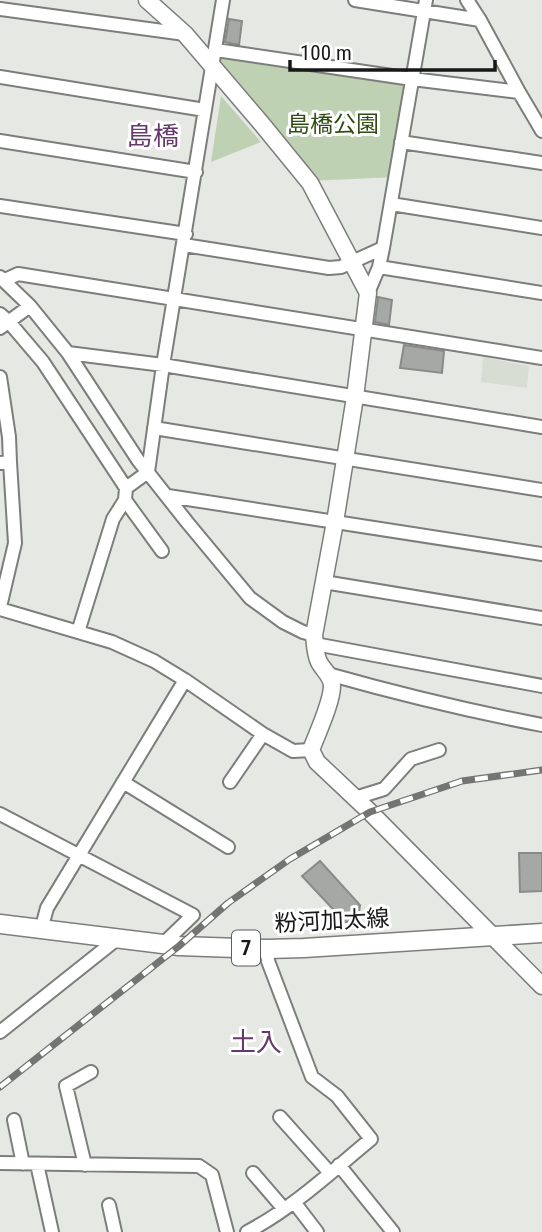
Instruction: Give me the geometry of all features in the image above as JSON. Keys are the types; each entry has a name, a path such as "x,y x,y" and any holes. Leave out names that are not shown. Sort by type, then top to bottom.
{"main road":[{"name":"粉河加太線","path":"0,924 163,944 267,949 542,933"}],"street":[{"path":"147,0 214,57 310,184 368,293"},
{"path":"78,632 113,519 125,494 148,472 223,0"},
{"path":"355,0 425,6 480,20"},
{"path":"467,0 542,131"},
{"path":"425,6 383,248 379,267 368,293 355,397 314,640 319,662 332,685 330,699 311,750 317,762 542,986"},
{"path":"0,9 185,34"},
{"path":"214,57 519,92"},
{"path":"0,77 205,110"},
{"path":"0,141 195,172"},
{"path":"401,142 542,163"},
{"path":"391,204 542,228"},
{"path":"0,206 329,268 341,267 383,248"},
{"path":"379,267 542,293"},
{"path":"542,358 18,274 3,278 68,353 148,472 250,598 314,640 542,686"},
{"path":"30,306 3,321 43,362 162,551"},
{"path":"68,353 163,365 542,427"},
{"path":"0,377 9,437 5,463 15,543 0,608 113,642 154,661 293,751 311,750"},
{"path":"154,428 542,490"},
{"path":"168,496 542,554"},
{"path":"324,582 542,618"},
{"path":"328,674 405,696 542,725"},
{"path":"41,930 47,908 185,680"},
{"path":"230,782 263,734"},
{"path":"355,799 384,789 411,759 439,750"},
{"path":"123,782 228,847"},
{"path":"0,814 193,915 163,944"},
{"path":"0,1032 117,939"},
{"path":"247,1232 289,1205 372,1139 337,1096 312,1077 268,961 267,949"},
{"path":"85,1165 66,1086 91,1072"},
{"path":"280,1117 335,1169 393,1232"},
{"path":"14,1120 23,1164"},
{"path":"0,1163 199,1167 212,1175 227,1232"},
{"path":"37,1164 52,1232"},
{"path":"253,1173 317,1232"},
{"path":"109,1205 116,1232"}],"shaded area":[{"path":"483,357 529,366 527,388 481,382"}],"green space":[{"name":"島橋公園","path":"216,50 412,79 396,177 308,181 213,65"},
{"path":"221,96 261,142 211,162"}],"building":[{"path":"229,19 242,21 239,45 225,42"},
{"path":"378,297 392,300 389,325 375,322"},
{"path":"404,345 444,351 442,373 400,368"},
{"path":"519,853 542,853 542,891 520,892"},
{"path":"320,861 360,905 358,922 345,922 302,876"}],"railway":[{"path":"0,1087 179,946 228,903 290,859 370,812 462,781 542,770"}],"district":[{"name":"島橋","path":"153,136"},
{"name":"土入","path":"256,1042"}]}
